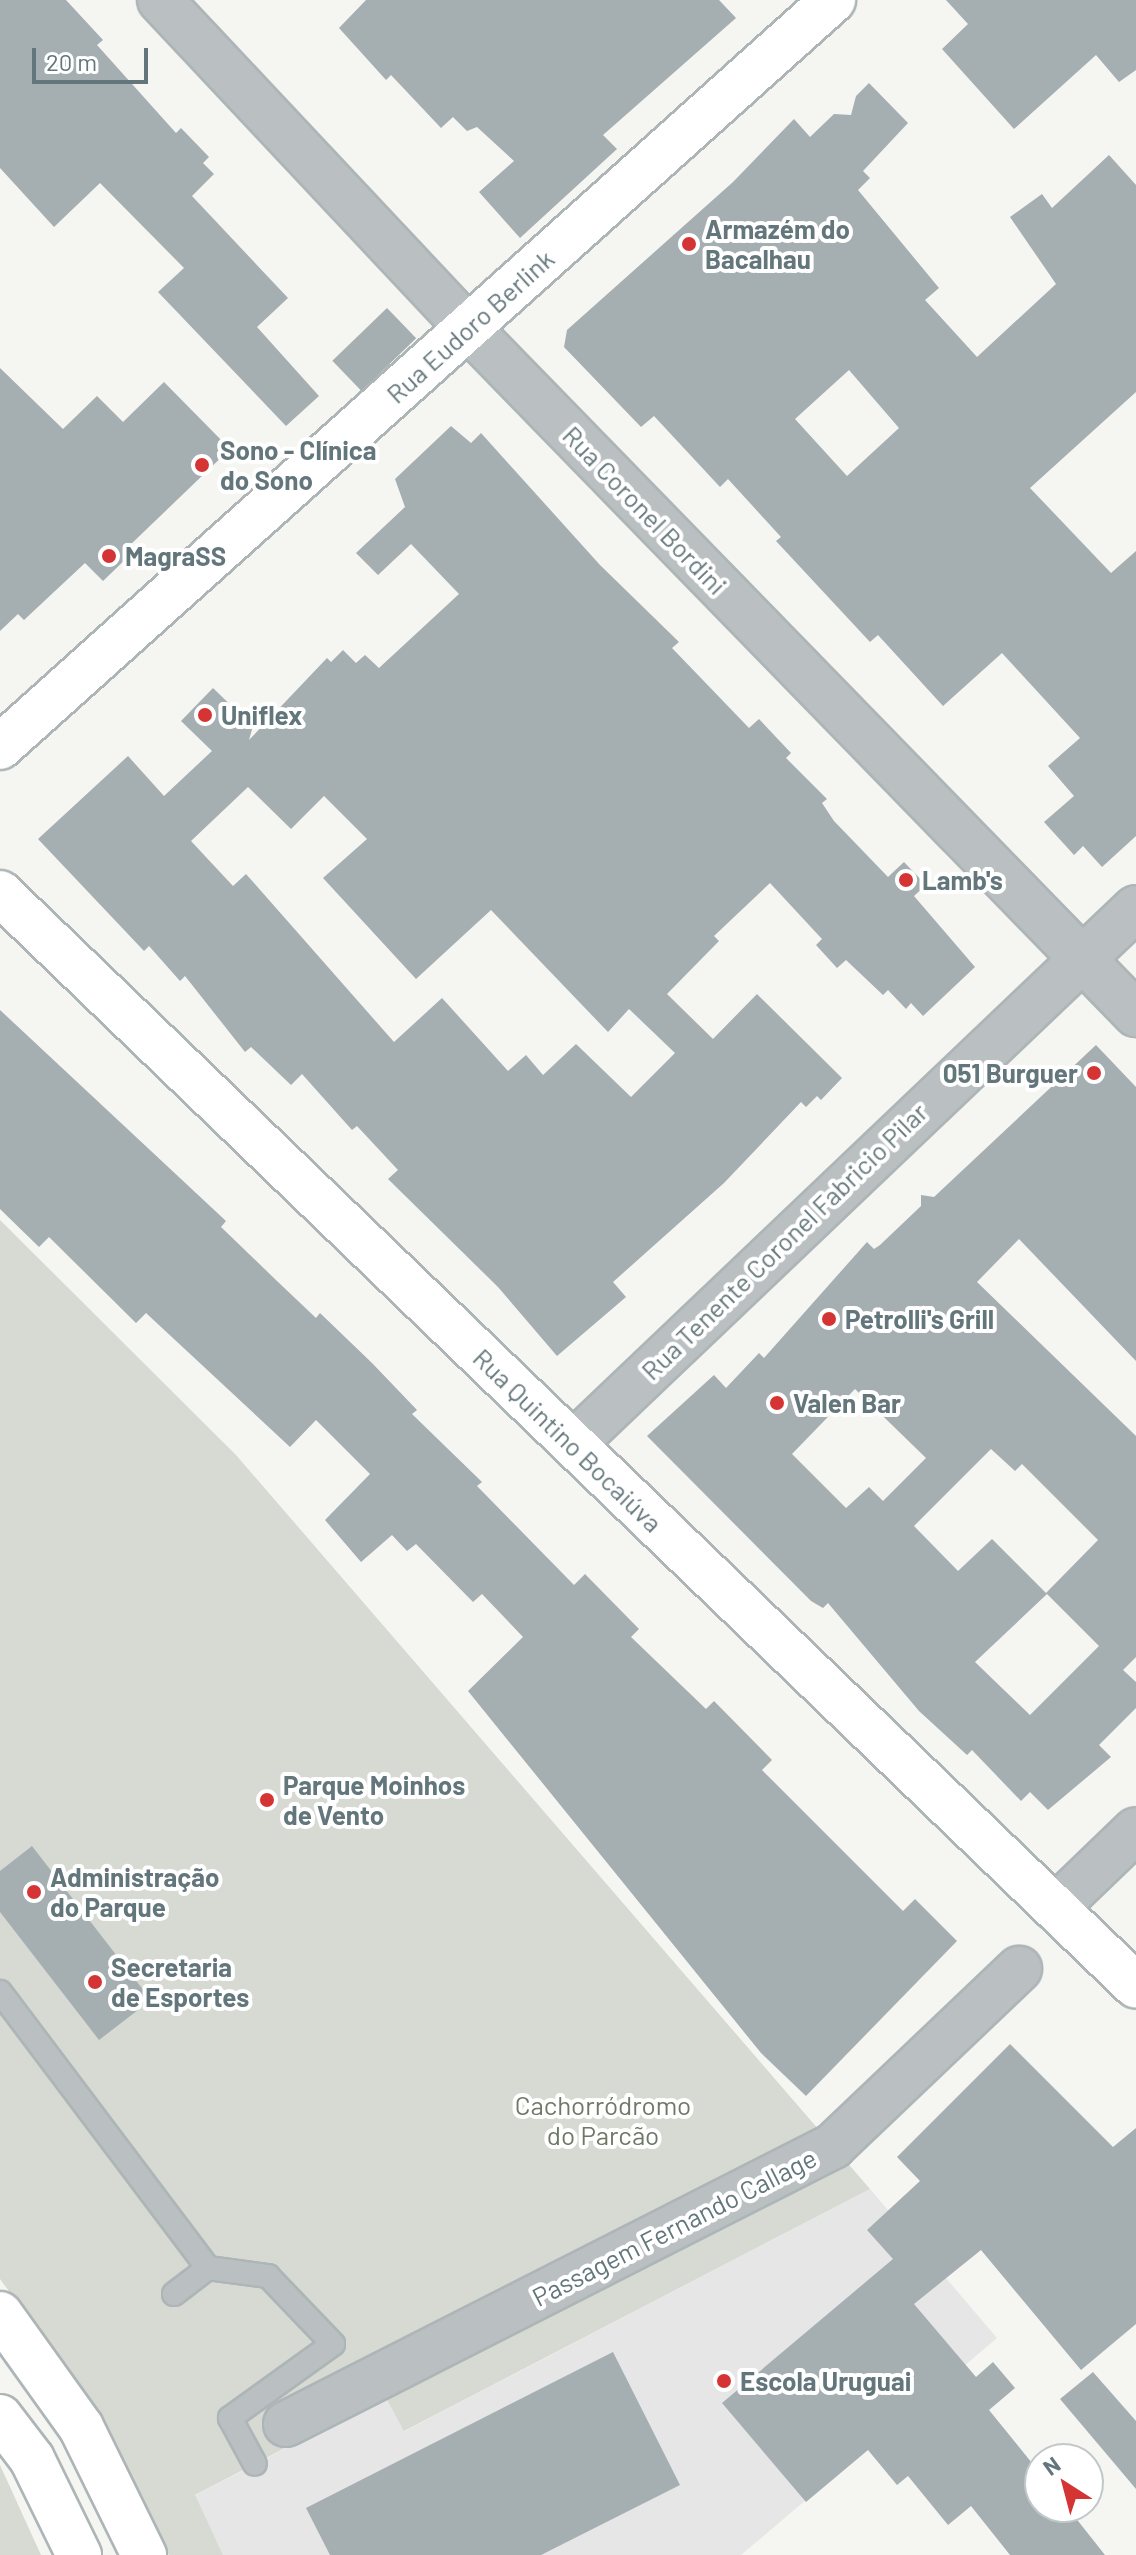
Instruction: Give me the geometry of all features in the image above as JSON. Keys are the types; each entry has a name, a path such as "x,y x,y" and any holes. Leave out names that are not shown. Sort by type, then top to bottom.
{"street":[{"name":"Rua Coronel Bordini","path":"160,0 468,328 1136,1014"},
{"name":"Rua Eudoro Berlink","path":"0,747 833,0"},
{"name":"Rua Quintino Bocaiúva","path":"0,893 1136,1986"},
{"name":"Rua Tenente Coronel Fabricio Pilar","path":"573,1444 1080,957 1136,908"},
{"path":"1055,1908 1136,1830"},
{"name":"Passagem Fernando Callage","path":"286,2424 833,2146 1019,1969"},
{"path":"0,2314 81,2427 144,2555"},
{"path":"0,2417 32,2459 79,2555"}],"lane":[{"path":"0,1992 208,2268"},
{"path":"174,2294 208,2268 268,2276 333,2344 230,2418 255,2464"}],"shaded area":[{"name":"Escola Uruguai","path":"870,2189 997,2338 741,2555 223,2555 194,2496 386,2396 405,2431"}],"green space":[{"name":"Parque Moinhos de Vento","path":"0,1220 236,1455 870,2189 404,2431 385,2396 195,2495 223,2555 169,2555 101,2417 0,2279"},
{"path":"0,2465 41,2555 0,2555"}],"building":[{"path":"0,0 66,0 103,40 97,45 176,133 181,128 209,157 203,163 214,174 192,196 288,298 257,327 319,396 286,426 158,292 184,268 100,183 54,227 0,168"},
{"path":"366,0 719,0 736,18 603,135 617,149 520,238 479,192 514,161 477,127 467,131 453,117 441,128 391,75 386,80 339,28"},
{"path":"946,0 1136,0 1136,70 1119,82 1096,55 1014,129 942,49 968,24"},
{"path":"869,83 908,123 863,171 870,178 858,190 939,288 925,300 977,357 1056,284 1010,217 1042,194 1052,208 1109,155 1136,185 1136,392 1030,488 1111,573 1136,551 1136,836 1102,867 1083,846 1074,855 1044,822 1074,796 1048,766 1080,738 1002,653 943,706 878,635 870,642 776,541 781,537 728,479 720,487 654,416 641,427 564,347 567,330 733,182 794,119 810,137 834,114 851,115 856,96","holes":["849,370 899,428 847,476 795,419"]},
{"path":"387,308 416,338 362,391 332,361"},
{"path":"0,368 63,429 97,396 123,422 164,382 230,449 127,548 132,553 103,581 85,563 24,620 18,614 0,631"},
{"path":"451,426 471,443 481,433 600,565 679,642 672,648 749,728 759,719 791,753 786,758 827,799 822,803 834,821 888,877 904,862 926,885 914,896 975,967 923,1016 911,1003 906,1009 888,990 883,995 846,960 837,968 816,945 822,939 770,883 714,936 719,941 667,994 713,1039 757,994 842,1078 821,1100 817,1096 806,1107 801,1102 724,1183 613,1282 626,1297 557,1356 498,1287 388,1179 398,1170 357,1126 352,1130 302,1074 291,1085 251,1047 245,1052 185,976 180,981 149,946 144,951 38,839 128,756 164,796 212,751 181,721 213,688 246,720 258,708 249,740 327,658 331,662 343,650 356,663 365,655 379,668 459,594 411,544 378,575 356,553 405,507 395,479","holes":["248,787 291,829 324,796 367,839 323,878 416,979 491,910 608,1032 629,1009 675,1053 631,1097 576,1044 543,1075 526,1055 508,1071 442,998 394,1042 246,874 233,886 191,841"]},
{"path":"0,1010 226,1221 221,1227 277,1281 316,1318 320,1313 372,1363 417,1410 412,1414 482,1482 477,1486 574,1585 585,1574 639,1629 631,1637 706,1709 714,1701 772,1760 762,1770 903,1911 915,1899 957,1941 806,2096 761,2053 468,1691 523,1637 482,1594 473,1602 416,1544 407,1551 392,1535 361,1562 325,1520 370,1474 316,1420 290,1447 146,1313 136,1323 49,1237 39,1247 0,1209"},
{"path":"1096,1045 1136,1087 1136,1361 1019,1239 977,1282 1136,1436 1136,1657 1123,1670 1136,1682 1136,1708 1099,1745 1111,1757 1048,1810 1030,1792 1021,1801 972,1750 967,1755 919,1711 828,1603 823,1608 811,1601 647,1436 714,1375 726,1388 759,1353 764,1358 867,1242 874,1249 880,1245 921,1206 921,1195 934,1197","holes":["855,1389 926,1458 883,1501 869,1487 846,1508 792,1454","991,1449 1015,1471 1022,1464 1098,1540 1046,1593 992,1539 958,1571 914,1526","1047,1594 1099,1646 1030,1715 975,1662"]},
{"path":"32,1846 151,2000 99,2040 0,1912 0,1871"},
{"path":"1010,2044 1113,2147 1136,2128 1136,2324 1081,2370 981,2250 914,2304 976,2377 993,2362 1015,2388 989,2410 1024,2453 1024,2523 1080,2523 1105,2555 1010,2555 971,2506 948,2525 908,2476 897,2485 868,2450 806,2502 722,2403 893,2259 867,2230 920,2181 897,2157"},
{"path":"613,2352 680,2485 541,2555 330,2555 306,2508"},
{"path":"1093,2372 1136,2421 1136,2489 1104,2451 1104,2443 1097,2443 1060,2399"}],"place":[{"name":"Armazém do Bacalhau","path":"689,244"},
{"name":"Sono - Clínica do Sono","path":"202,465"},
{"name":"MagraSS","path":"109,556"},
{"name":"Uniflex","path":"205,715"},
{"name":"Lamb's","path":"906,880"},
{"name":"051 Burguer","path":"1094,1073"},
{"name":"Petrolli's Grill","path":"829,1319"},
{"name":"Valen Bar","path":"777,1403"},
{"name":"Parque Moinhos de Vento","path":"267,1800"},
{"name":"Administração do Parque","path":"34,1892"},
{"name":"Secretaria de Esportes","path":"95,1982"},
{"name":"Escola Uruguai","path":"724,2381"}],"park label":[{"name":"Cachorródromo do Parcão","path":"603,2120"}]}
